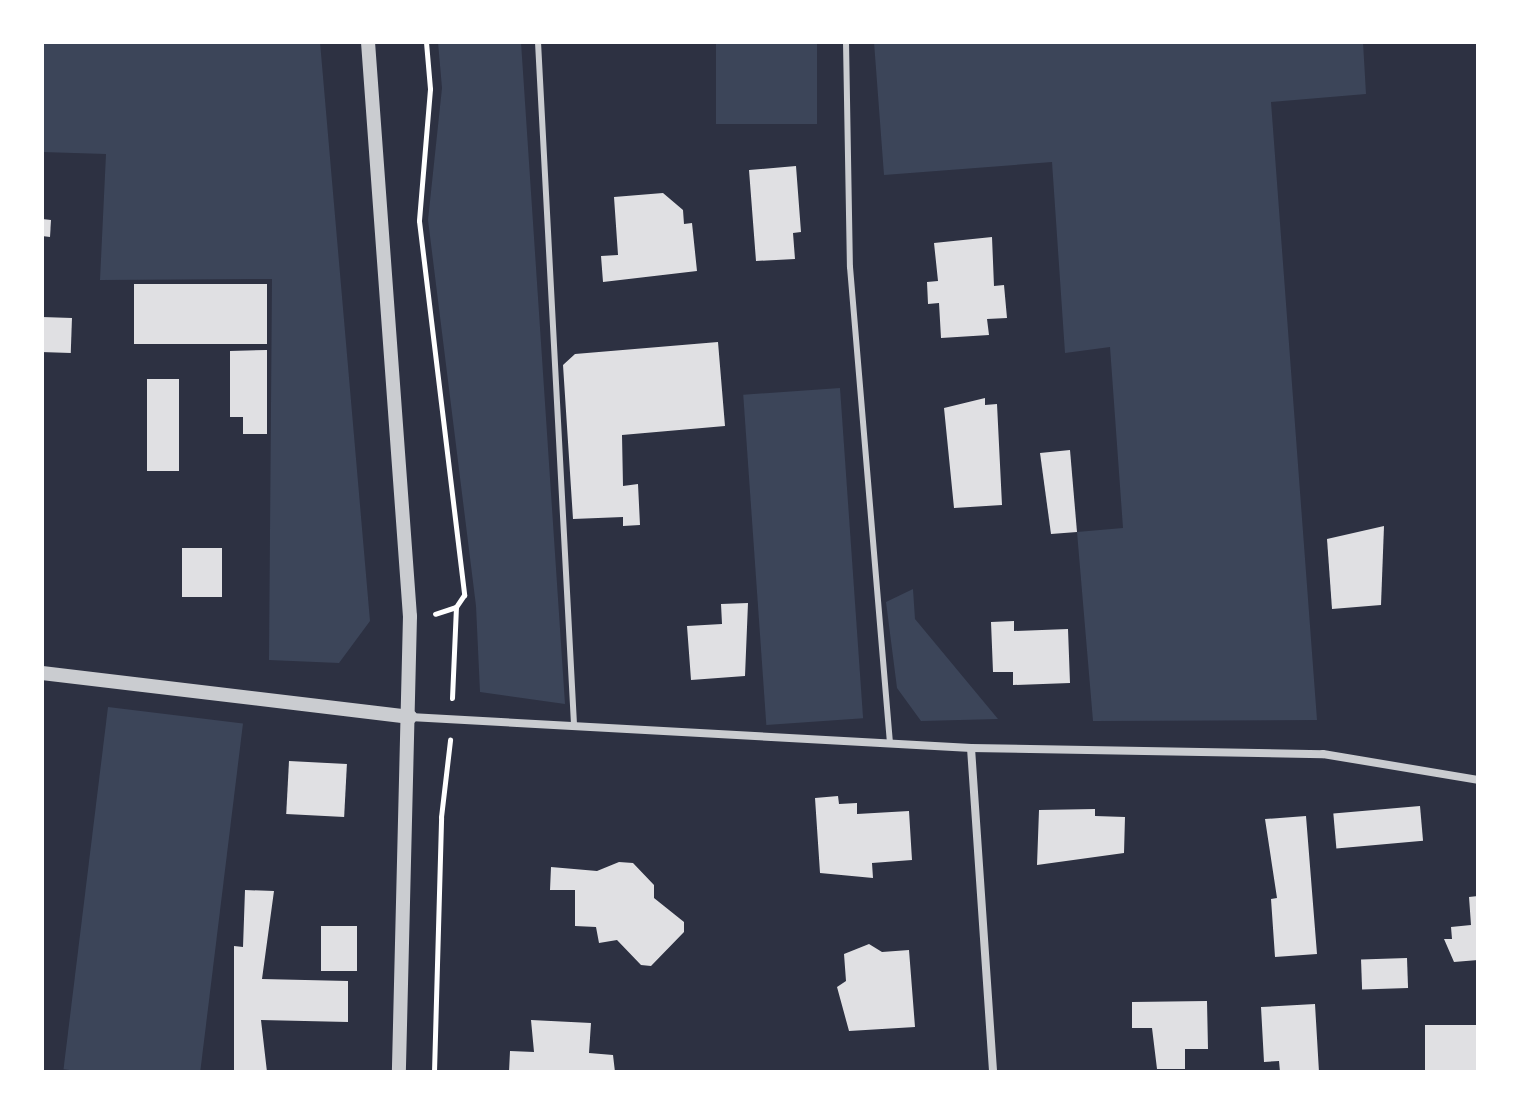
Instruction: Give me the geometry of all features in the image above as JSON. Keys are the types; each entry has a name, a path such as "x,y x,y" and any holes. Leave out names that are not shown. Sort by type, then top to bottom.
{"street":[{"path":"368,42 400,433 410,717 399,1072"},
{"path":"42,673 410,717 971,748 1323,754 1478,780"},
{"path":"971,748 993,1072"}],"lane":[{"path":"538,42 574,724"},
{"path":"846,42 850,267 890,743"}],"path":[{"path":"426,42 430,89 419,221 464,595 456,607 452,699"},
{"path":"439,614 456,607"},
{"path":"434,1072 441,817 450,742"}],"shaded area":[{"path":"42,42 320,42 370,621 339,663 269,660 272,279 100,280 106,154 42,152"},
{"path":"438,42 521,42 565,704 480,692 476,606 428,220 442,88"},
{"path":"716,42 817,42 817,124 716,124"},
{"path":"874,42 1363,42 1366,94 1271,102 1317,720 1093,721 1077,532 1123,528 1110,347 1065,353 1052,162 884,175"},
{"path":"840,388 863,718 766,725 743,395"},
{"path":"913,589 915,619 998,719 921,721 897,688 886,602"},
{"path":"108,707 243,724 200,1072 64,1069"}],"building":[{"path":"796,166 801,232 793,233 795,259 756,261 749,170"},
{"path":"663,193 683,210 684,224 692,223 697,271 603,282 601,256 618,255 614,197"},
{"path":"42,219 51,220 50,237 42,236"},
{"path":"992,237 994,286 1004,285 1007,318 987,319 989,335 941,338 939,303 928,304 927,282 938,281 934,243"},
{"path":"134,284 267,284 267,344 134,344"},
{"path":"42,317 72,318 71,353 42,352"},
{"path":"718,342 725,426 622,435 623,486 638,484 640,525 623,526 623,517 573,519 563,365 575,354"},
{"path":"267,350 267,434 243,434 243,417 230,417 230,351"},
{"path":"147,379 179,379 179,471 147,471"},
{"path":"985,398 985,405 997,404 1002,505 954,508 944,408"},
{"path":"1070,450 1077,532 1051,534 1040,453"},
{"path":"1384,526 1381,605 1332,609 1327,539"},
{"path":"182,548 222,548 222,597 182,597"},
{"path":"748,603 745,676 691,680 687,626 722,624 721,604"},
{"path":"1014,621 1014,631 1068,629 1070,683 1013,685 1013,672 993,672 991,622"},
{"path":"289,761 347,764 344,817 286,814"},
{"path":"838,796 839,804 857,803 857,814 909,811 912,860 872,863 873,878 820,873 815,798"},
{"path":"1420,806 1423,841 1336,848 1333,814"},
{"path":"1095,809 1095,816 1125,817 1124,853 1037,865 1039,810"},
{"path":"1306,816 1317,954 1275,957 1271,899 1277,898 1265,819"},
{"path":"619,862 633,863 654,885 654,898 684,922 684,932 651,966 641,965 617,940 599,943 596,927 575,926 575,890 550,890 551,867 597,871"},
{"path":"245,890 274,891 262,979 348,981 348,1022 261,1020 267,1072 234,1072 234,946 243,947"},
{"path":"1478,896 1478,960 1454,962 1444,939 1452,939 1451,927 1471,925 1469,897"},
{"path":"321,926 357,926 357,971 321,971"},
{"path":"869,944 882,952 909,950 915,1027 849,1031 837,987 846,981 844,954"},
{"path":"1407,958 1408,988 1362,990 1361,960"},
{"path":"1207,1001 1208,1049 1185,1049 1185,1069 1157,1069 1152,1028 1132,1028 1132,1002"},
{"path":"1315,1004 1319,1072 1280,1072 1279,1061 1264,1062 1261,1007"},
{"path":"531,1020 591,1023 589,1053 613,1055 615,1072 509,1072 510,1051 534,1052"},
{"path":"1425,1025 1478,1025 1478,1072 1425,1072"}]}
